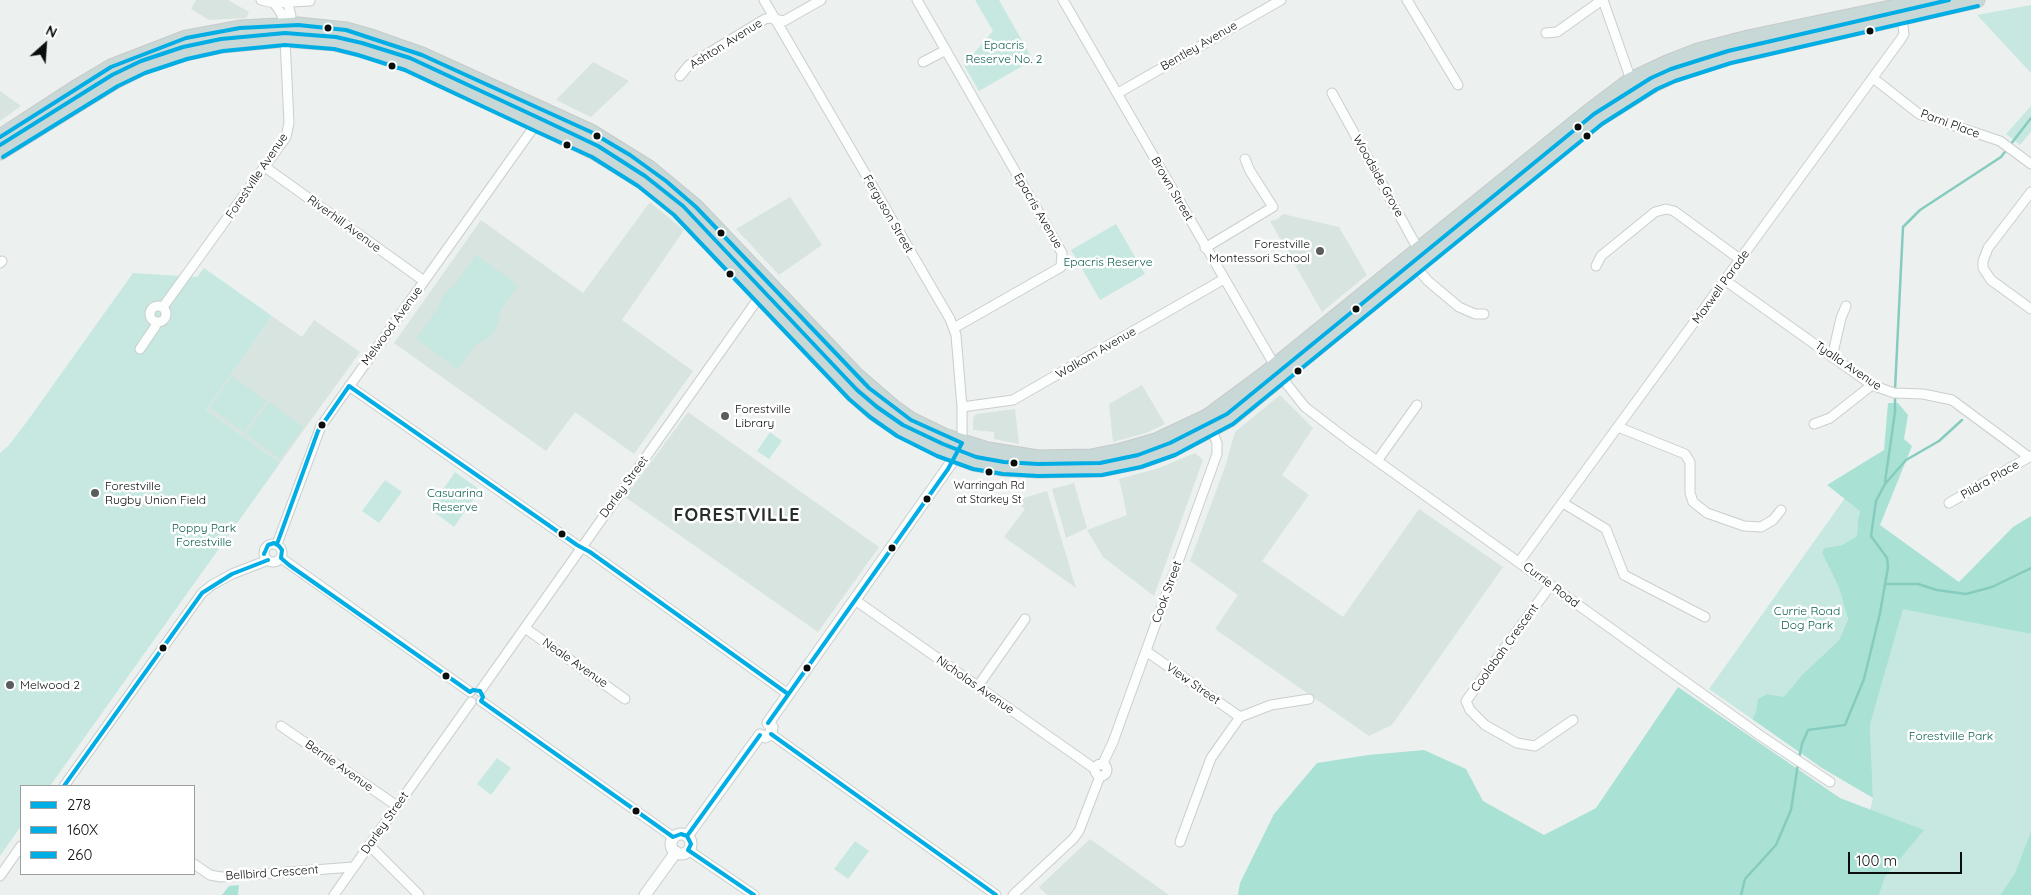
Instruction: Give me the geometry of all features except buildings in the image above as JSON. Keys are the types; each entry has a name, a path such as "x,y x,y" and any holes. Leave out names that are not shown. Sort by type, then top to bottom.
{"highway":[{"path":"1900,12 1929,0"},
{"path":"0,137 79,86 112,68 186,38 216,31 240,28 285,32 384,56 595,152 642,181 678,210 869,388 911,420 959,450 1054,458 1091,457 1121,451 1209,424 1278,372 1417,258 1598,119 1633,88 1667,62 1698,51 1748,38 1977,0"},
{"path":"0,152 91,94 143,67 185,53 285,32 298,24 346,30 393,44 430,59 605,140 649,168 682,194 765,290"}],"street":[{"path":"261,0 289,4 311,0"},
{"name":"Ferguson Street","path":"764,0 954,328 962,407 959,450"},
{"name":"Ashton Avenue","path":"680,76 689,65 757,24 769,18 787,20 821,0"},
{"name":"Epacris Avenue","path":"917,0 1062,253 1061,267 954,328"},
{"name":"Brown Street","path":"1063,0 1278,372"},
{"name":"Bentley Avenue","path":"1118,94 1281,0"},
{"path":"1407,0 1458,86"},
{"path":"1546,34 1557,32 1602,0 1633,88"},
{"path":"274,3 281,13 285,32"},
{"path":"285,32 291,16 289,4"},
{"name":"Maxwell Parade","path":"1520,562 1903,37 1904,32 1900,12"},
{"name":"Forestville Avenue","path":"140,349 157,322 162,321 166,317 166,312 163,308 265,167 289,130 285,32"},
{"path":"923,62 946,50"},
{"name":"Parni Place","path":"1873,78 1919,114 2000,141 2031,164"},
{"name":"Woodside Grove","path":"1332,93 1428,281 1459,307 1475,314 1484,314"},
{"name":"Melwood Avenue","path":"276,544 318,431 536,124"},
{"path":"1205,248 1273,207 1250,171 1245,158"},
{"name":"Riverhill Avenue","path":"265,167 424,281"},
{"path":"2031,192 1988,248 1983,261 1983,268 1991,280 2031,309"},
{"path":"1596,266 1601,256 1655,212 1666,209 1674,211 1741,260"},
{"name":"Walkom Avenue","path":"962,407 1013,400 1224,279"},
{"name":"Tyalla Avenue","path":"1726,281 1872,385 1894,393 1923,394 1952,400 2030,456"},
{"name":"Darley Street","path":"480,691 765,290"},
{"path":"1832,356 1841,318 1846,306"},
{"name":"Currie Road","path":"1278,372 1296,398 1309,410 1377,461 1761,736 1830,782"},
{"path":"1814,424 1830,418 1872,385"},
{"path":"349,386 630,580 788,694"},
{"path":"1377,461 1417,405"},
{"name":"Cook Street","path":"1013,895 1076,835 1083,824 1099,770 1113,742 1217,454 1217,443 1209,424"},
{"path":"1618,427 1685,454 1690,462 1690,493 1693,502 1707,513 1744,526 1761,527 1773,520 1781,510"},
{"path":"687,836 766,731 788,694 959,450"},
{"name":"Pildra Place","path":"1949,503 2030,456"},
{"path":"1563,503 1606,529 1624,575 1705,617"},
{"path":"268,560 264,555 265,550 271,544 276,544 282,550 281,558"},
{"path":"65,785 202,593 225,578 268,560 276,561 281,558"},
{"path":"281,558 470,692"},
{"name":"Coolabah Crescent","path":"1550,586 1466,701 1470,710 1485,725 1517,743 1535,746 1573,720"},
{"name":"Nicholas Avenue","path":"855,600 1088,765 1099,770"},
{"path":"978,686 1025,619"},
{"name":"Neale Avenue","path":"525,628 625,699"},
{"name":"View Street","path":"1146,651 1240,717"},
{"path":"473,690 480,691 483,697 478,704 471,702 469,699 470,692 473,690"},
{"path":"1180,842 1211,758 1240,717 1270,705 1309,699"},
{"path":"481,701 673,838"},
{"name":"Darley Street","path":"334,895 471,702"},
{"name":"Bernie Avenue","path":"281,726 397,806"},
{"path":"766,731 996,895"},
{"path":"681,834 687,836 691,844 688,850 684,853 676,852 671,844 673,838 681,834"},
{"path":"369,845 419,895"},
{"path":"0,876 20,847"},
{"path":"688,850 754,895"},
{"path":"645,895 676,852"},
{"name":"Bellbird Crescent","path":"195,865 210,875 221,877 354,867"}],"shaded area":[{"path":"196,0 228,0 249,12 246,18 209,20 191,9"},
{"path":"593,62 629,81 591,117 556,100"},
{"path":"0,91 21,106 0,121"},
{"path":"790,197 822,245 779,275 736,229"},
{"path":"650,202 684,230 622,320 693,371 634,454 575,412 546,451 394,343 481,220 583,293"},
{"name":"Forestville Montessori School","path":"1283,214 1339,227 1367,275 1322,312 1270,221 1278,219"},
{"path":"272,316 302,337 314,320 360,352 280,463 206,410"},
{"path":"1142,385 1165,424 1146,433 1113,442 1109,404"},
{"path":"1280,395 1313,428 1282,475 1309,495 1262,561 1343,617 1419,509 1503,567 1392,725 1369,736 1215,629 1238,595 1190,561 1225,467 1235,432"},
{"path":"1015,409 1019,444 994,439 994,432 973,430 973,418 976,414"},
{"path":"688,412 879,547 818,632 625,497"},
{"path":"1195,453 1203,460 1154,596 1103,557 1087,530 1127,515 1119,479 1159,468"},
{"path":"1074,483 1087,528 1066,538 1052,489"},
{"path":"1047,491 1076,588 1004,537 1025,509 1014,501"},
{"path":"1090,839 1169,895 1047,895 1039,887"}],"green space":[{"name":"Epacris Reserve No. 2","path":"975,0 999,0 1033,60 979,91 964,65 993,31"},
{"path":"2031,5 2031,73 1977,15"},
{"path":"2031,106 2031,132 2020,145 2006,134"},
{"name":"Epacris Reserve","path":"1116,224 1145,274 1100,300 1071,250"},
{"path":"476,255 518,285 500,311 495,330 487,339 476,344 458,369 416,339 438,308 444,294 454,286"},
{"name":"Poppy Park Forestville","path":"204,268 272,316 206,410 280,463 51,785 20,785 20,827 0,856 0,453 26,423 133,273 197,277"},
{"path":"232,376 266,401 244,432 210,408"},
{"path":"269,402 303,427 280,459 246,434"},
{"path":"1888,403 1898,403 1908,415 1904,439 1912,446 1880,525 1959,582 2013,527 2031,516 2031,634 1903,609 1870,725 1873,798 1822,768 1752,719 1756,712 1758,699 1767,694 1784,697 1803,674 1839,640 1848,619 1839,588 1822,553 1824,548 1842,545 1857,536 1860,511 1827,485 1884,450"},
{"path":"770,432 782,441 769,459 757,451"},
{"name":"Casuarina Reserve","path":"455,472 480,490 454,527 430,509"},
{"path":"385,480 402,492 379,523 362,511"},
{"name":"Currie Road Dog Park","path":"1845,498 1860,510 1857,536 1842,545 1824,548 1822,553 1839,588 1848,619 1839,640 1803,674 1784,698 1767,694 1752,719 1709,689"},
{"name":"Forestville Park","path":"1903,608 2031,634 2031,831 2015,873 2000,895 1879,895 1885,877 1923,830 1870,811 1873,798 1870,725"},
{"path":"1678,687 1840,798 1924,830 1885,877 1879,895 1238,895 1240,883 1274,814 1317,763 1368,755 1424,750 1466,769 1483,801 1544,835 1596,808"},
{"path":"497,758 511,768 491,795 477,784"},
{"path":"2031,831 2031,895 2000,895 2015,873"},
{"path":"855,841 869,851 848,879 834,869"},
{"path":"239,885 238,895 222,895 229,886"}],"waterway":[{"path":"1895,390 1903,227 1920,210 2001,157 2031,118"},
{"path":"1885,482 1895,412 1895,395"},
{"path":"1799,758 1808,730 1845,725 1864,679 1880,613 1888,567 1887,558 1871,536 1876,501 1885,484 1906,460 1939,441 1962,420"},
{"path":"1886,584 1918,584 1937,590 1966,594 1992,587 2031,568"},
{"path":"1741,895 1745,879 1776,845 1791,810 1798,764"}],"transit line":[{"name":"260","path":"0,145 112,75 141,61 183,47 221,39 285,33 336,37 362,43 410,58 539,118 598,146 645,176 683,206 857,390 903,425 976,457 1004,462 1038,464 1100,463 1138,455 1170,443 1227,414 1594,114 1651,78 1671,69 1728,51 1949,0"},
{"name":"160X","path":"3,157 118,86 145,73 187,59 223,51 285,45 334,49 358,55 405,70 592,157 638,186 674,215 849,399 897,436 937,456 973,469 1003,474 1038,476 1102,475 1141,467 1175,455 1233,424 1602,124 1657,89 1675,81 1731,63 1978,6"},
{"name":"278","path":"0,137 111,67 186,38 240,28 298,25 346,30 422,55 591,132 630,155 666,181 696,207 869,388 911,420 962,443 948,469 768,723"},
{"name":"278","path":"277,544 318,431 349,386 577,545 590,552 788,694"},
{"name":"278","path":"264,554 268,545 274,543 279,546 282,550 281,558 289,565 470,692 473,690 480,691 483,697 481,701 673,837 681,834 687,836 691,844 688,850 754,895"},
{"name":"278","path":"65,785 202,593 232,574 268,560"},
{"name":"278","path":"771,734 996,895"},
{"name":"278","path":"687,836 760,735"}],"place":[{"name":"Forestville Montessori School","path":"1320,251"},
{"name":"Forestville Library","path":"725,416"},
{"name":"Warringah Rd at Starkey St","path":"989,472"},
{"name":"Forestville Rugby Union Field","path":"95,493"},
{"name":"Melwood 2","path":"10,685"}],"district":[{"name":"FORESTVILLE","path":"737,516"}]}
